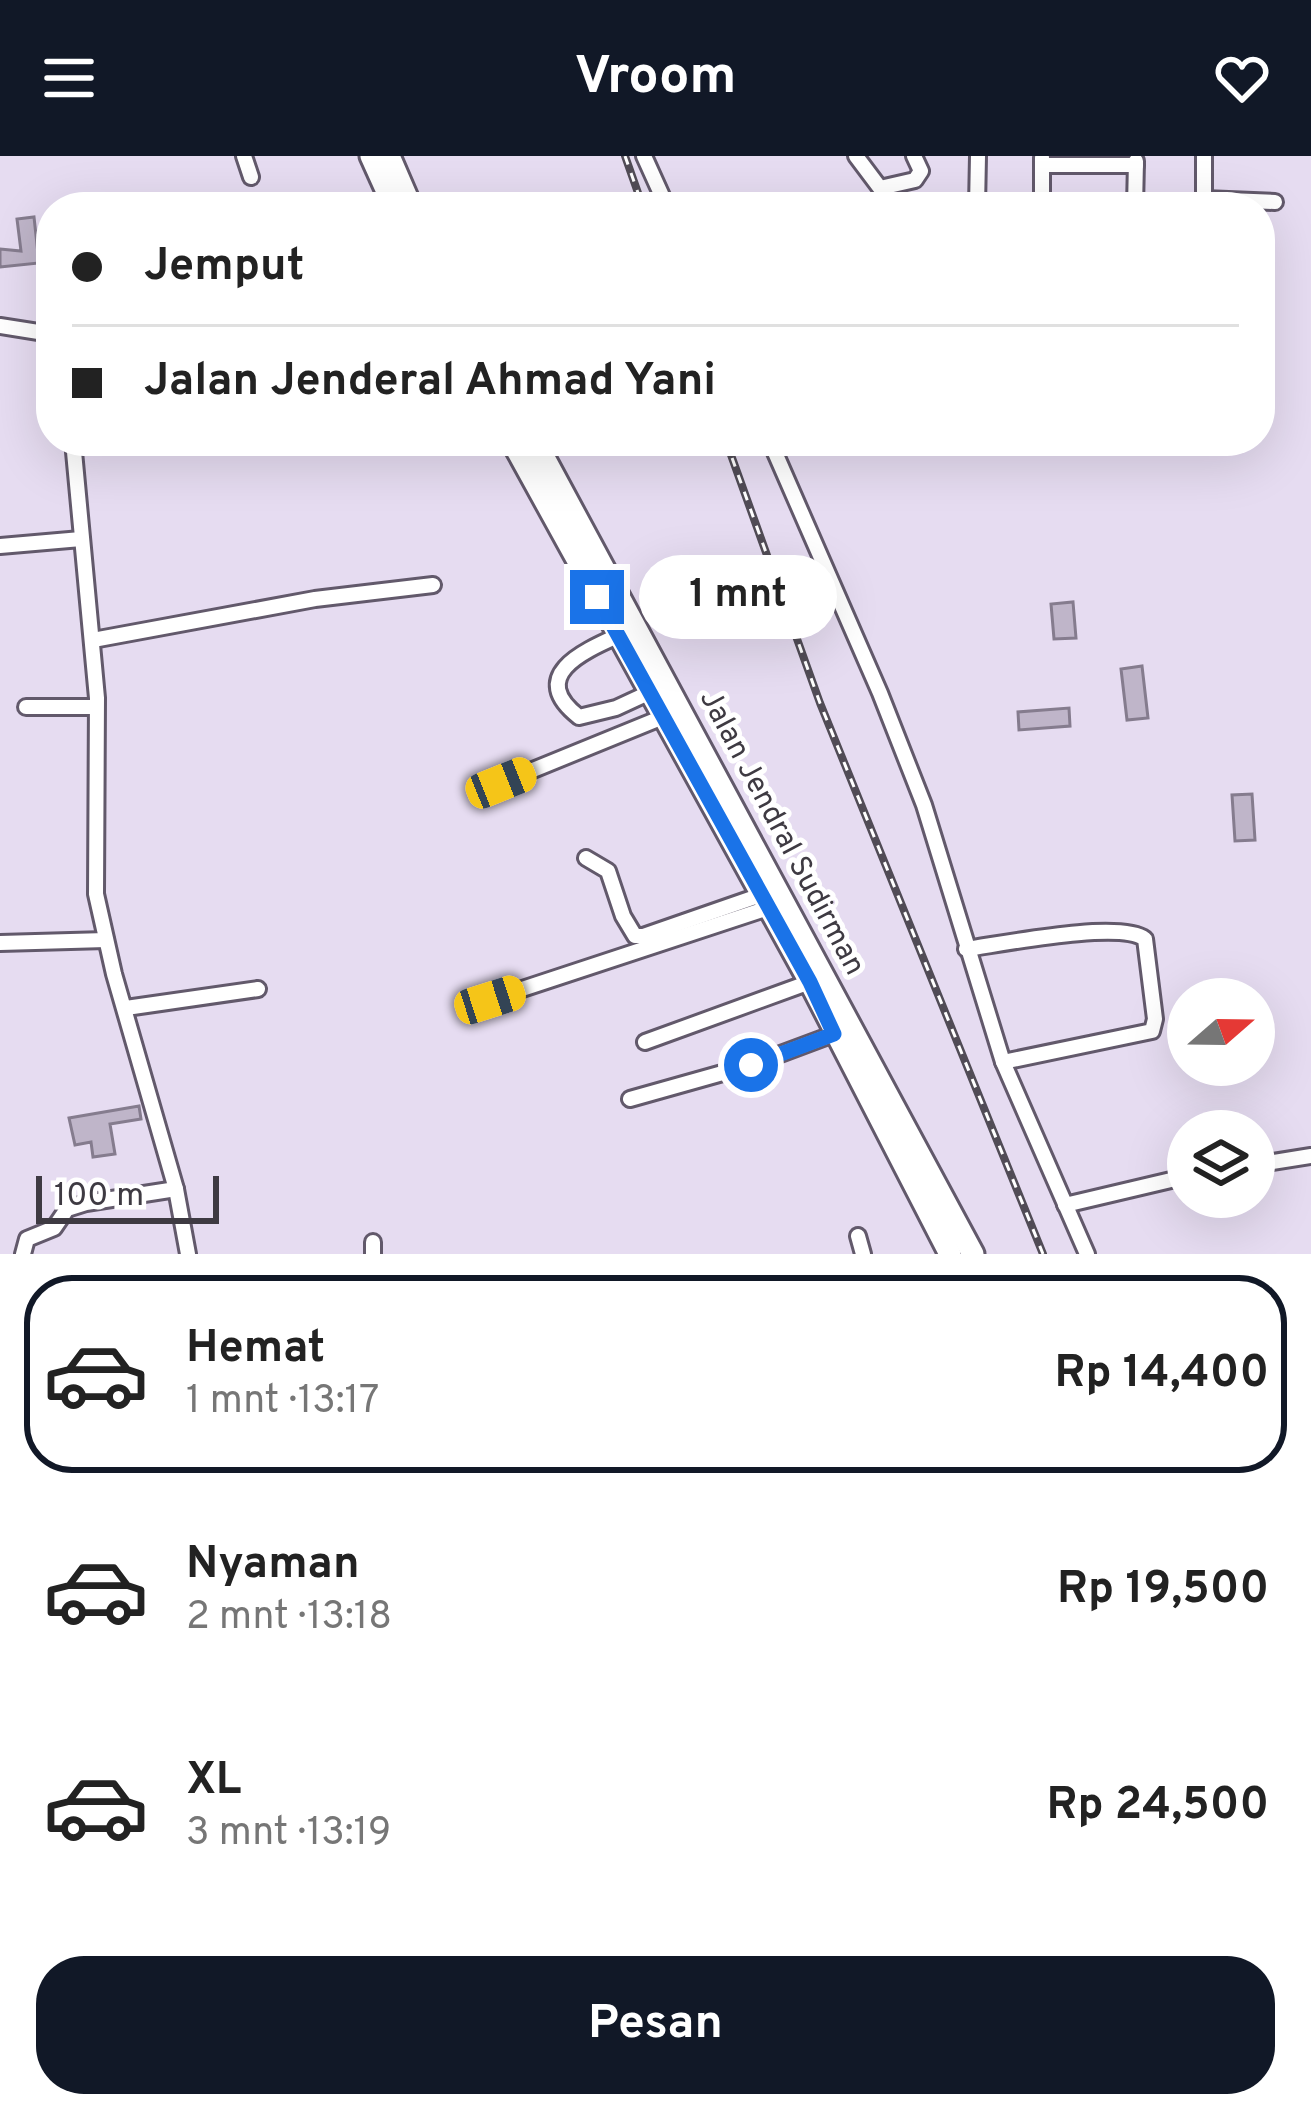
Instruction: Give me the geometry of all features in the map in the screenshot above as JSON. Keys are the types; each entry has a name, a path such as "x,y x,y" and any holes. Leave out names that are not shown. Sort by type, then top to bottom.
{"highway":[{"path":"370,156 387,192"},
{"path":"389,156 405,192"},
{"path":"521,456 627,631"},
{"name":"Jalan Jendral Sudirman","path":"542,456 658,689 974,1254"},
{"path":"658,689 663,717 810,982 950,1254"}],"street":[{"path":"244,156 251,177"},
{"path":"644,156 660,192"},
{"path":"856,156 880,188 915,180 921,171 914,156"},
{"path":"977,192 978,156"},
{"path":"1204,156 1204,192"},
{"path":"1042,192 1042,160 1136,160 1136,192"},
{"path":"0,326 36,332"},
{"path":"74,456 97,707 93,864 106,940 176,1189 188,1254"},
{"path":"776,456 895,730 1003,1062 1088,1254"},
{"path":"0,546 81,539"},
{"path":"93,640 315,598 433,585"},
{"path":"627,631 571,659 561,669 559,683 571,710 580,717 593,716 658,689"},
{"path":"26,707 97,707"},
{"path":"501,783 663,717"},
{"path":"586,858 608,871 634,936 765,901"},
{"path":"490,1000 765,901"},
{"path":"966,949 1076,933 1135,933 1145,939 1155,1019 1151,1031 1003,1062"},
{"path":"0,943 106,940"},
{"path":"645,1042 810,982"},
{"path":"126,1008 259,988"},
{"path":"630,1099 751,1065 834,1034"},
{"path":"1275,1162 1311,1156"},
{"path":"1065,1205 1167,1181"},
{"path":"23,1254 31,1235 54,1228 67,1209 176,1189"},
{"path":"858,1236 863,1254"}],"building":[{"path":"34,217 36,263 0,267 0,249 21,251 17,219"},
{"path":"1073,602 1076,638 1054,639 1051,604"},
{"path":"1142,666 1148,718 1127,720 1121,669"},
{"path":"1069,708 1070,726 1019,730 1018,712"},
{"path":"1252,794 1255,840 1235,841 1232,795"},
{"path":"139,1106 141,1119 110,1124 115,1154 93,1157 91,1142 75,1145 69,1118"}],"railway":[{"path":"625,156 638,192"},
{"path":"731,456 820,703 1043,1254"}],"route":[{"path":"597,597 810,982 834,1034 751,1065"}]}
